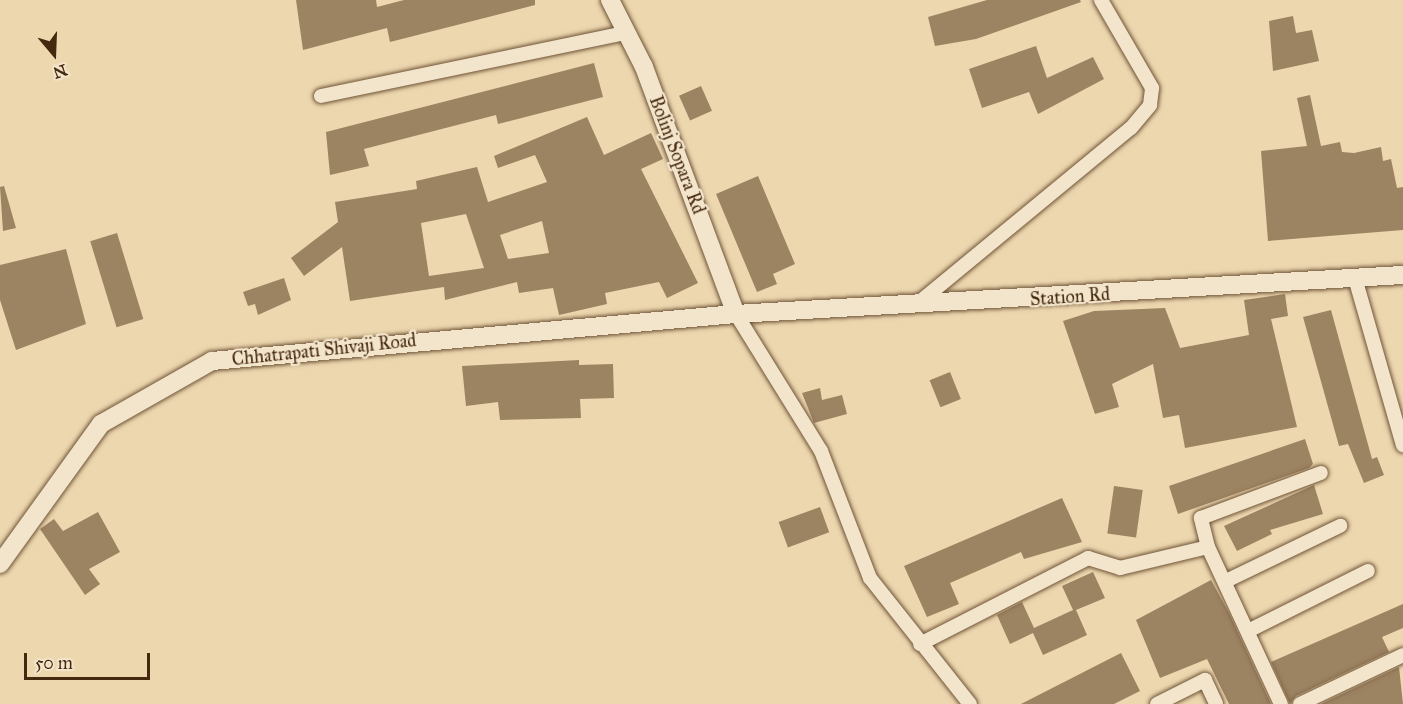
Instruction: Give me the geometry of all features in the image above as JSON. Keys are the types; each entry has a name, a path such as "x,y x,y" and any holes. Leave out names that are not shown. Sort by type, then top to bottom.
{"main road":[{"name":"Bolinj Sopara Rd","path":"610,0 644,67 736,314"},
{"name":"Station Rd","path":"736,314 914,307 1403,275"},
{"name":"Chhatrapati Shivaji Road","path":"0,564 101,424 212,361 736,314"}],"street":[{"path":"914,307 1131,129 1150,105 1152,88 1101,0"},
{"path":"321,96 626,33"},
{"path":"1355,278 1403,445"},
{"path":"736,314 821,452 870,578 920,645 939,659 970,704"},
{"path":"1281,704 1226,581 1208,547 1201,518 1321,473"},
{"path":"1226,581 1340,525"},
{"path":"920,645 1088,558 1120,568 1208,547"},
{"path":"1248,631 1368,571"},
{"path":"1300,704 1403,655"},
{"path":"1157,704 1205,680 1216,704"}],"building":[{"path":"296,0 376,0 377,7 404,0 535,0 535,5 390,42 387,28 303,50"},
{"path":"987,0 1080,0 1081,2 976,39 935,46 928,17"},
{"path":"1293,16 1296,33 1312,30 1319,61 1273,71 1269,21"},
{"path":"1036,46 1047,78 1093,57 1104,79 1038,114 1029,92 982,108 969,69"},
{"path":"594,63 603,97 498,124 496,115 364,149 369,166 330,175 326,132"},
{"path":"701,86 712,111 690,120 679,96"},
{"path":"1310,95 1321,146 1340,142 1342,152 1354,153 1381,147 1383,161 1391,159 1397,188 1403,187 1403,230 1268,241 1261,151 1307,146 1297,98"},
{"path":"587,117 604,155 651,133 663,159 641,169 698,283 667,298 659,282 605,293 607,304 559,315 553,288 519,293 517,282 445,300 444,287 350,301 342,247 304,276 291,258 338,222 335,202 417,189 416,181 477,167 488,202 547,182 535,155 498,168 494,156","holes":["466,214 484,268 429,276 421,223","542,221 549,253 508,259 500,235"]},
{"path":"758,176 795,264 773,274 777,284 757,292 716,194"},
{"path":"4,186 16,228 3,231 0,187"},
{"path":"117,233 143,319 117,327 90,241"},
{"path":"66,249 86,324 16,350 0,300 0,265"},
{"path":"284,278 291,300 258,315 255,304 248,306 243,292"},
{"path":"1285,294 1288,316 1271,319 1297,427 1185,448 1179,415 1163,418 1153,364 1112,384 1119,407 1095,414 1063,321 1094,311 1165,308 1180,348 1249,335 1244,300"},
{"path":"1331,310 1372,459 1377,457 1384,475 1364,483 1348,444 1339,446 1303,317"},
{"path":"579,360 579,365 613,364 614,398 580,399 581,418 500,420 498,402 466,406 462,366"},
{"path":"950,372 961,399 940,407 930,380"},
{"path":"820,388 822,400 842,395 847,414 814,423 802,393"},
{"path":"1305,439 1313,464 1309,468 1178,514 1169,486"},
{"path":"1314,485 1323,514 1270,530 1272,534 1237,551 1224,526"},
{"path":"1114,486 1143,490 1136,538 1107,534"},
{"path":"1062,498 1082,542 1024,559 1021,552 950,583 959,604 927,617 904,566"},
{"path":"820,507 829,532 788,547 779,522"},
{"path":"98,512 120,552 89,569 100,584 85,595 40,529 54,519 63,531"},
{"path":"1093,572 1105,598 1076,610 1087,635 1043,655 1033,633 1010,644 997,615 1022,602 1034,628 1073,610 1062,586"},
{"path":"1211,580 1229,613 1271,704 1229,704 1207,659 1160,678 1136,620"},
{"path":"1403,604 1403,628 1382,637 1389,652 1296,696 1290,704 1271,662"},
{"path":"1121,653 1140,691 1114,704 1021,704"},
{"path":"1399,667 1403,704 1321,704"}]}
